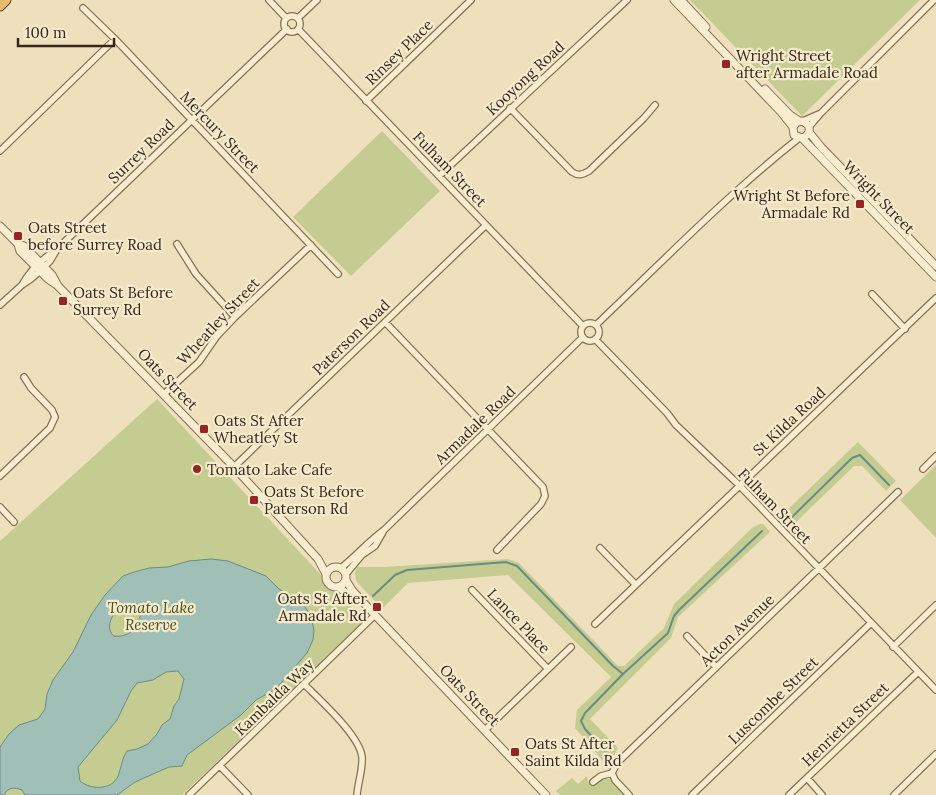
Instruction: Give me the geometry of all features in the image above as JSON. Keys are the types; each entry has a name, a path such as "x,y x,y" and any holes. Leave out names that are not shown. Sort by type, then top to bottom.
{"highway":[{"path":"0,6 6,0"}],"street":[{"path":"269,0 286,18"},
{"path":"298,18 317,0"},
{"name":"Rinsey Place","path":"366,101 471,0"},
{"name":"Kooyong Road","path":"440,175 627,0"},
{"name":"Wright Street","path":"674,0 775,105 797,134 936,277"},
{"path":"681,0 761,86 790,115 801,121"},
{"path":"797,134 806,136 821,113 934,0"},
{"name":"Mercury Street","path":"83,8 338,274"},
{"path":"286,18 291,16 298,18"},
{"path":"286,18 284,23 287,30 292,32 298,29 300,24 298,18"},
{"name":"Fulham Street","path":"298,29 583,326"},
{"name":"Surrey Road","path":"0,306 191,120 287,30"},
{"path":"0,150 115,40"},
{"path":"510,108 577,175 589,171 655,105"},
{"path":"801,121 821,113"},
{"path":"596,325 786,147 797,134 801,121"},
{"name":"Wright Street","path":"801,121 821,148 936,266"},
{"name":"Paterson Road","path":"234,467 486,224"},
{"name":"Oats Street","path":"0,226 18,244 24,246 40,267 52,275 57,285 234,467 318,560 326,574"},
{"path":"176,244 196,274 235,317"},
{"name":"Wheatley Street","path":"164,394 199,362 217,336 235,317 311,245"},
{"path":"872,294 905,329"},
{"name":"St Kilda Road","path":"595,624 936,298"},
{"path":"385,322 543,487 545,496 541,504 497,550"},
{"path":"587,323 596,325 598,335 595,339 586,340 581,333 583,326 587,323"},
{"name":"Armadale Road","path":"342,572 370,540 384,530 488,431 583,337"},
{"name":"Fulham Street","path":"595,339 667,412 676,425 739,485 936,690"},
{"path":"0,476 50,428 55,416 24,377"},
{"path":"922,469 936,456"},
{"name":"Acton Avenue","path":"612,774 617,763 898,492"},
{"path":"0,508 14,522"},
{"path":"600,548 636,585"},
{"name":"Oats Street","path":"318,560 342,572 352,590 546,795"},
{"path":"329,570 342,572 343,585 338,587 329,586 326,581 326,574 329,570"},
{"name":"Oats Street","path":"338,587 375,615"},
{"name":"Lance Place","path":"472,590 548,669"},
{"path":"894,647 936,605"},
{"name":"Kambalda Way","path":"189,795 305,685 375,615"},
{"name":"Luscombe Street","path":"692,795 871,623"},
{"path":"687,636 716,667"},
{"path":"485,730 571,647"},
{"name":"Henrietta Street","path":"789,795 918,672"},
{"path":"305,685 358,743 362,756 357,795"},
{"path":"894,795 936,754"},
{"path":"220,766 248,795"},
{"path":"593,782 601,776 612,774 629,795"},
{"path":"807,778 822,795"}],"green space":[{"path":"690,0 920,0 802,116"},
{"path":"382,131 440,191 351,276 293,217"},
{"name":"Tomato Lake Reserve","path":"157,399 364,621 182,795 0,795 0,541"},
{"path":"858,442 896,481 886,491 862,466 854,466 791,527 781,516"},
{"path":"936,465 936,538 900,500"},
{"path":"763,524 770,532 678,617 671,638 590,719 618,748 613,757 603,761 575,728 577,710 611,677 508,575 408,583 382,609 356,581 355,573 357,567 508,559 519,563 618,666 624,666 664,628 674,604 752,528"},
{"path":"587,776 588,782 593,786 603,779 610,779 626,795 560,795 556,791 572,778 578,784"}],"water":[{"path":"211,559 228,561 266,576 279,589 287,594 294,595 311,616 314,630 313,640 307,653 276,689 256,700 241,715 187,755 182,766 169,767 135,782 117,795 25,795 22,790 14,788 7,790 4,795 0,795 0,747 9,734 19,725 38,719 45,709 47,694 53,680 73,652 91,615 105,595 123,576 149,568 168,567 189,561","holes":["132,603 138,604 142,610 136,626 125,635 114,636 110,630 112,617 118,610 124,609","178,671 184,679 179,699 174,706 170,719 162,725 148,744 127,751 117,779 108,786 102,787 91,786 80,781 78,767 117,720 137,683 153,680 166,672"]}],"waterway":[{"path":"789,520 852,458 860,455 889,485"},
{"path":"605,751 585,729 581,721 585,713 623,674 668,633 674,616 679,610 762,531"},
{"path":"373,596 395,575 407,570 506,562 517,566 613,666 623,674"}],"place":[{"name":"Wright Street after Armadale Road","path":"726,64"},
{"name":"Wright St Before Armadale Rd","path":"860,204"},
{"name":"Oats Street before Surrey Road","path":"18,236"},
{"name":"Oats St Before Surrey Rd","path":"63,301"},
{"name":"Oats St After Wheatley St","path":"204,429"},
{"name":"Tomato Lake Cafe","path":"197,469"},
{"name":"Oats St Before Paterson Rd","path":"254,500"},
{"name":"Oats St After Armadale Rd","path":"377,607"},
{"name":"Oats St After Saint Kilda Rd","path":"515,752"}]}
